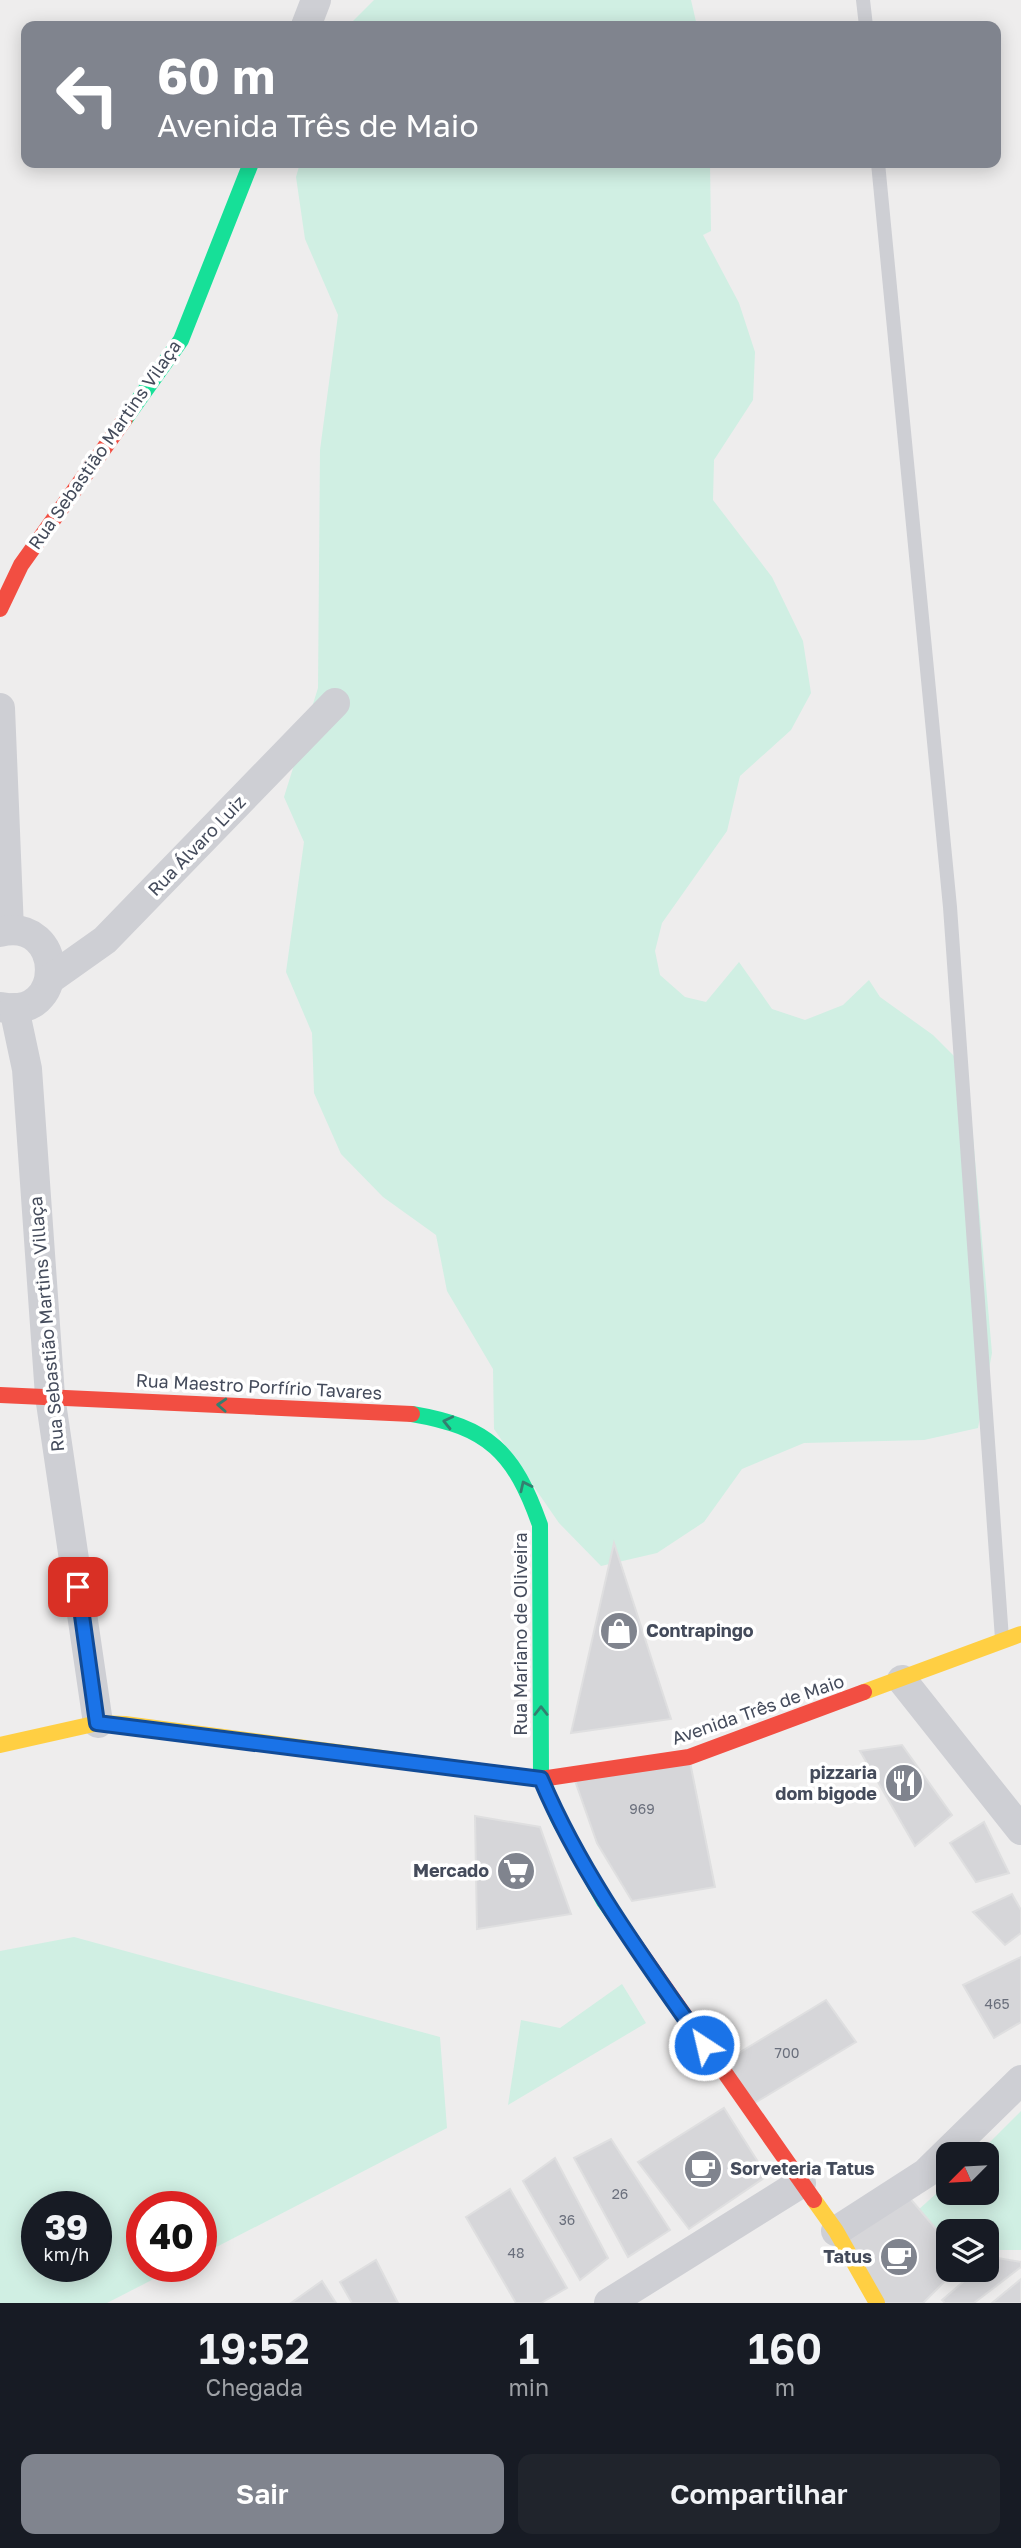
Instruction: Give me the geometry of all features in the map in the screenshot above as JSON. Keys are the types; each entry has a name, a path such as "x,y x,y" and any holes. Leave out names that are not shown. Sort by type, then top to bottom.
{"street":[{"path":"308,21 316,0"},
{"name":"Rua Sebastião Martins Vilaça","path":"0,608 21,565 181,340 249,168"},
{"name":"Rua Álvaro Luiz","path":"7,1007 37,1000 50,979 105,940 335,703"},
{"path":"0,708 5,931 21,930 42,944 48,954 50,979"},
{"name":"Rua Sebastião Martins Villaça","path":"7,1007 27,1069 50,1396 97,1723"},
{"name":"Rua Maestro Porfírio Tavares","path":"0,1395 414,1414 468,1427 508,1453"},
{"name":"Rua Mariano de Oliveira","path":"508,1453 527,1488 540,1525 541,1779"},
{"name":"Avenida Três de Maio","path":"0,1745 97,1723 541,1779 689,1758 1021,1634"},
{"path":"902,1680 1021,1830"},
{"path":"541,1779 558,1818 604,1901 836,2231 877,2303"},
{"path":"836,2231 926,2173 1021,2081"},
{"path":"609,2303 800,2183"}],"lane":[{"path":"863,0 865,21"},
{"path":"878,168 950,907 1002,1640"}],"green space":[{"path":"374,0 691,0 696,21 353,21"},
{"path":"299,168 710,168 711,231 703,235 739,303 755,352 753,400 714,460 713,500 772,577 803,641 811,693 791,730 740,776 727,831 662,923 655,951 660,975 685,997 706,1002 739,962 772,1009 805,1020 843,1005 869,980 880,997 933,1035 967,1069 992,1353 978,1428 924,1440 804,1443 742,1469 704,1522 657,1553 601,1566 559,1523 494,1429 493,1369 447,1291 436,1235 383,1197 341,1154 314,1093 312,1033 286,972 304,842 284,797 318,688 320,450 338,315 305,239 296,177"},
{"path":"74,1937 440,2037 447,2128 217,2247 217,2191 126,2191 126,2282 148,2282 107,2303 0,2303 0,1951"},
{"path":"622,1984 646,2023 508,2105 521,2020 560,2028"},
{"path":"1021,2111 1021,2250 999,2250 999,2219 936,2219 936,2231 917,2211 936,2194 936,2205 999,2205 999,2142 990,2142"}],"building":[{"name":"Contrapingo","path":"614,1543 671,1719 571,1733"},
{"name":"pizzaria dom bigode","path":"902,1745 952,1815 915,1846 860,1751"},
{"path":"689,1757 715,1887 632,1901 597,1843 573,1775"},
{"name":"Mercado","path":"475,1816 540,1827 571,1914 477,1929"},
{"path":"984,1822 1009,1873 976,1882 950,1843"},
{"path":"1012,1894 1021,1910 1021,1933 1005,1945 973,1912"},
{"path":"1021,1957 1021,2022 994,2038 963,1985"},
{"path":"826,2000 856,2042 748,2107 719,2065"},
{"name":"Sorveteria Tatus","path":"724,2108 767,2176 689,2229 638,2162"},
{"path":"611,2139 670,2230 628,2257 574,2158"},
{"path":"555,2158 608,2258 580,2280 523,2181"},
{"path":"510,2189 567,2288 541,2303 516,2303 466,2217"},
{"name":"Tatus","path":"902,2189 936,2229 936,2282 944,2282 923,2303 877,2303 836,2231"},
{"path":"999,2258 1021,2262 1021,2267 974,2303 945,2303 942,2300 963,2282 999,2282"},
{"path":"376,2260 398,2303 352,2303 340,2282"},
{"path":"1021,2279 1021,2303 992,2303"},
{"path":"322,2281 336,2303 291,2303"}],"traffic: fast":[{"path":"125,419 181,340 249,168"},
{"path":"412,1414 461,1427 495,1447 520,1479 530,1500 540,1525 541,1779 558,1818 604,1901 622,1926"}],"traffic: slow":[{"path":"864,1692 1021,1634"},
{"path":"0,1745 98,1723 125,1724 465,1769"},
{"path":"814,2200 836,2231 877,2303"}],"traffic: jam":[{"path":"0,609 21,565 125,419"},
{"path":"0,1395 412,1414"},
{"path":"465,1769 541,1779 689,1757 864,1692"},
{"path":"622,1926 814,2200"}],"place":[{"name":"Contrapingo","path":"619,1631"},
{"name":"pizzaria dom bigode","path":"904,1783"},
{"name":"Mercado","path":"516,1871"},
{"name":"Sorveteria Tatus","path":"703,2169"},
{"name":"Tatus","path":"899,2257"}],"route":[{"path":"78,1587 97,1723 125,1724 541,1779 558,1818 604,1901 704,2045"}]}
